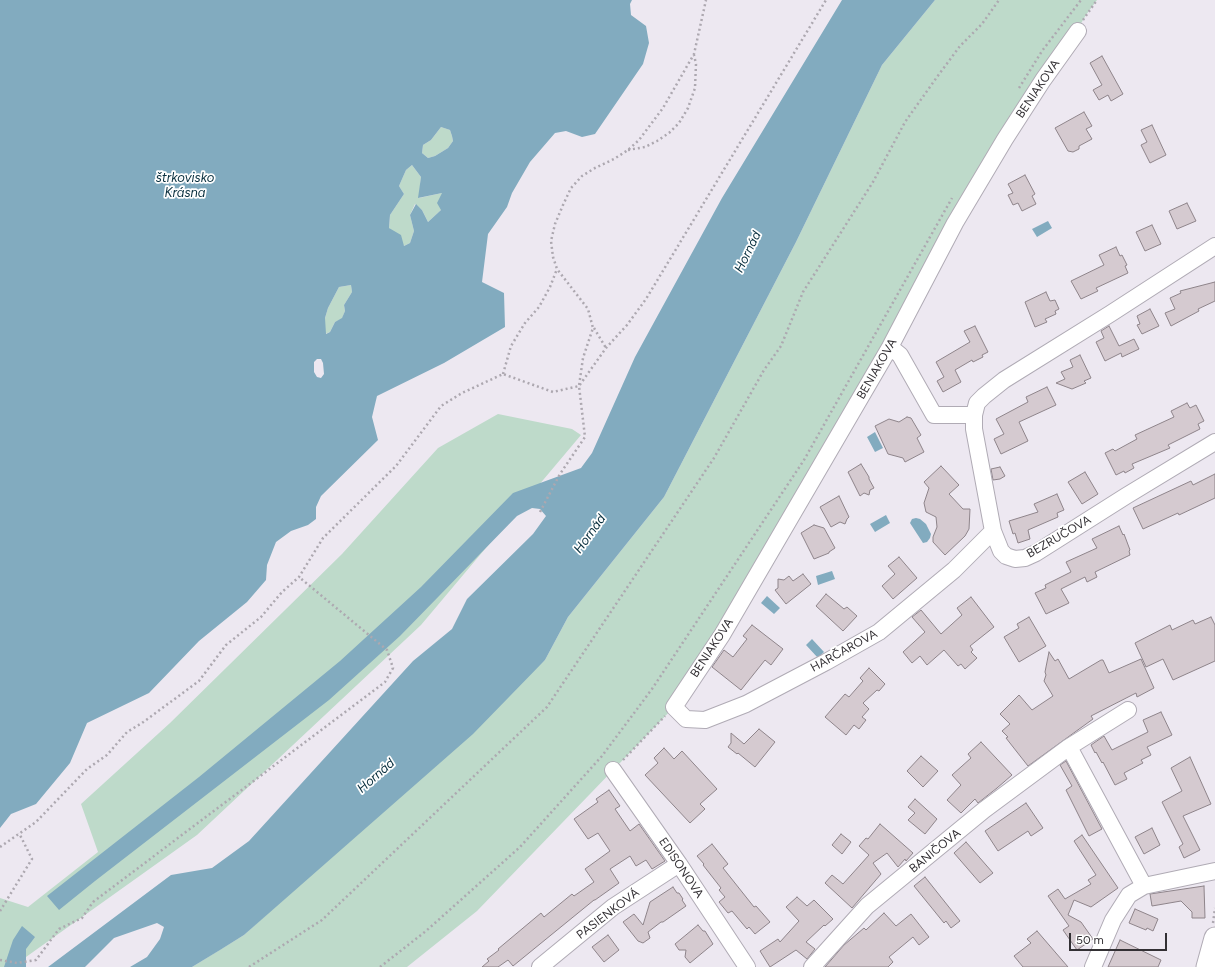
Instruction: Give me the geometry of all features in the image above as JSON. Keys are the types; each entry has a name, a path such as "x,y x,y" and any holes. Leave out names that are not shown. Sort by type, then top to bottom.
{"main road":[{"path":"1207,967 1215,938"}],"street":[{"name":"BENIAKOVA","path":"674,707 722,634 890,348 956,223 1005,139 1079,28"},
{"name":"BEZRUČOVA","path":"1215,246 1004,380 977,403 974,415 974,429 977,448 993,531 1001,551 1006,556 1015,558 1025,558 1036,553 1215,442"},
{"path":"890,348 900,356 934,415 974,415"},
{"name":"HARČAROVA","path":"674,707 686,719 704,720 746,704 826,662 879,632 954,570 993,531"},
{"name":"BANIČOVA","path":"812,967 867,906 984,810 1069,747 1128,710"},
{"path":"1069,747 1144,886"},
{"name":"EDISONOVA","path":"613,770 679,864 747,967"},
{"name":"PASIENKOVÁ","path":"540,967 613,907 679,864"},
{"path":"1093,967 1113,920 1129,895 1144,886 1215,872"}],"path":[{"path":"606,348 593,328 588,308 557,269 553,257 551,241 554,224 562,205 572,188 582,176 628,150 639,140 663,108 694,54 706,0"},
{"path":"0,847 36,822 87,769 108,754 127,732 142,723 199,681 226,645 261,617 282,592 299,578 323,538 396,466 441,406 462,393 503,374 553,392 579,386 606,348 627,325 646,299 826,0"},
{"path":"249,967 322,920 547,707 714,458 764,370 781,346 803,292 873,182 905,122 960,46 982,24 999,0"},
{"path":"1017,92 1042,51 1081,0"},
{"path":"1079,28 1097,0"},
{"path":"628,150 645,147 657,141 669,133 679,123 688,108 695,88 696,64 694,54"},
{"path":"380,967 426,931 520,847 602,756 652,689 804,460 954,194"},
{"path":"503,374 511,346 525,323 539,307 550,287 557,269"},
{"path":"540,512 560,474 584,437 579,386 583,358 593,328"},
{"path":"0,960 17,963 36,960 59,929 82,918 93,902 385,682 392,668 387,650 299,578"},
{"path":"613,770 674,707"},
{"path":"0,911 32,859 19,833"}],"green space":[{"path":"935,0 1097,0 1086,15 674,707 477,911 407,967 192,967 244,935 545,660 568,617 664,497 796,242 882,65"},
{"path":"441,127 450,130 453,141 448,148 435,156 428,158 422,153 423,145 431,140"},
{"path":"412,165 421,177 419,198 442,193 441,210 428,222 422,210 415,204 410,215 414,231 410,243 404,246 389,228 390,215 404,194 399,186 406,170"},
{"path":"351,285 352,292 344,305 345,311 342,319 335,322 330,332 325,334 325,318 328,308 339,287"},
{"path":"498,414 572,429 581,435 421,625 197,835 12,967 0,967 0,898 28,907 98,852 81,804 170,723 342,554 438,448"}],"water":[{"name":"štrkovisko Krásna","path":"0,0 632,0 630,4 631,15 646,26 649,43 643,64 595,134 582,137 566,131 555,133 530,162 512,193 507,207 488,234 482,282 504,293 505,327 444,363 377,396 372,417 378,440 321,496 316,507 316,519 308,525 291,531 276,542 267,565 266,580 247,602 199,641 149,693 87,723 70,763 36,804 11,814 0,828","holes":["441,127 450,130 453,141 448,148 435,156 428,158 422,153 423,145 431,140","412,165 421,177 418,198 442,193 437,203 441,210 428,222 422,210 416,204 410,215 414,231 410,243 404,246 401,235 389,228 390,215 404,194 399,186 406,170","351,285 352,292 344,305 345,311 342,318 335,322 330,332 326,334 325,318 328,308 339,287","317,359 321,359 323,363 324,374 321,378 317,377 314,372 314,362"]},
{"name":"Hornád","path":"842,0 935,0 882,65 796,242 664,497 568,617 545,660 473,734 244,935 220,950 192,967 130,967 147,957 160,939 164,927 157,923 114,938 85,967 48,967 171,875 212,868 249,841 413,661 452,629 467,599 533,534 546,516 540,509 532,508 517,516 400,636 329,700 59,910 47,896 199,777 340,661 421,587 513,493 581,468 592,453 635,357 722,198"},
{"path":"1048,221 1052,228 1037,237 1032,229"},
{"path":"875,432 883,448 875,452 867,437"},
{"path":"886,515 890,523 875,532 870,524"},
{"path":"912,519 920,519 926,524 931,534 927,542 923,543 910,523"},
{"path":"832,571 835,579 818,585 816,576"},
{"path":"767,596 780,608 774,614 761,603"},
{"path":"812,639 824,652 818,658 806,645"},
{"path":"22,926 35,937 26,949 26,967 4,967 13,940"}],"building":[{"path":"1102,56 1123,94 1111,101 1108,95 1099,100 1093,90 1102,85 1090,63"},
{"path":"1084,112 1092,126 1086,129 1092,139 1079,146 1079,149 1073,152 1068,151 1055,128"},
{"path":"1152,125 1166,155 1150,163 1141,145 1147,142 1141,130"},
{"path":"1025,175 1035,194 1032,196 1036,204 1022,211 1018,203 1013,205 1008,195 1013,193 1008,184"},
{"path":"1187,203 1196,221 1177,229 1169,211"},
{"path":"1152,225 1161,244 1145,251 1136,232"},
{"path":"1116,247 1120,256 1122,255 1127,265 1125,266 1128,273 1096,288 1098,291 1081,299 1071,281 1104,265 1099,255"},
{"path":"1215,282 1215,301 1198,309 1199,311 1171,326 1165,313 1175,309 1170,298 1181,293 1180,291"},
{"path":"1046,292 1050,301 1055,300 1059,309 1055,311 1056,314 1045,319 1047,322 1035,327 1025,302"},
{"path":"1150,309 1159,326 1142,334 1137,325 1140,324 1137,316"},
{"path":"975,326 988,352 982,355 983,357 973,362 972,360 955,370 961,382 943,392 937,381 944,377 936,362 970,342 964,331"},
{"path":"1109,326 1119,346 1134,339 1139,349 1122,357 1121,353 1105,361 1096,342 1104,338 1101,331"},
{"path":"1080,355 1091,378 1084,381 1086,383 1072,389 1056,383 1065,379 1061,372 1073,367 1070,360"},
{"path":"1047,387 1056,405 1019,422 1028,441 1001,454 994,439 1004,434 996,419 1028,402 1026,397"},
{"path":"1187,403 1190,408 1196,405 1204,421 1198,424 1200,429 1168,445 1170,448 1132,464 1134,468 1125,473 1124,471 1116,475 1105,453 1113,449 1115,451 1137,439 1135,435 1174,417 1171,411"},
{"path":"907,417 911,418 921,435 917,438 924,452 905,462 903,458 888,454 875,426 889,419 899,422"},
{"path":"861,464 874,488 870,490 869,495 864,493 860,496 848,472"},
{"path":"941,466 959,485 949,494 963,509 970,509 969,529 965,536 945,555 933,542 933,537 937,527 936,517 926,512 924,503 929,488 924,482"},
{"path":"1000,467 1005,476 1000,479 993,480 991,469"},
{"path":"1085,472 1098,494 1082,504 1068,482"},
{"path":"1215,474 1215,498 1179,515 1178,513 1143,529 1133,508 1191,481 1193,485"},
{"path":"1057,494 1064,510 1057,513 1058,517 1028,530 1030,539 1018,543 1015,533 1013,534 1009,521 1038,512 1034,504"},
{"path":"839,496 849,517 845,524 840,522 831,527 820,507"},
{"path":"814,525 824,528 835,548 829,553 814,559 801,533"},
{"path":"1119,526 1123,535 1124,534 1130,550 1130,555 1095,572 1097,577 1087,582 1085,577 1061,589 1069,603 1046,614 1035,593 1046,588 1045,585 1071,572 1066,562 1097,548 1092,539"},
{"path":"899,557 917,578 893,599 882,586 895,574 888,566"},
{"path":"803,574 811,584 786,604 775,590 778,588 778,579 784,580 789,576 793,581"},
{"path":"826,594 844,609 847,607 857,616 843,631 816,606"},
{"path":"971,597 994,627 970,646 973,650 971,652 977,658 965,669 961,664 958,666 944,650 927,665 920,656 912,663 903,652 925,632 912,617 921,610 941,634 962,615 957,608"},
{"path":"1029,617 1046,646 1019,662 1004,637 1019,628 1017,624"},
{"path":"1211,617 1215,625 1215,661 1173,680 1163,659 1146,667 1135,643 1170,625 1172,630 1193,620 1195,624"},
{"path":"752,625 783,649 771,665 765,660 741,690 712,667 724,650 733,657 747,639 743,636"},
{"path":"1049,652 1055,661 1058,659 1069,679 1101,660 1103,660 1109,673 1141,659 1154,688 1137,697 1136,693 1091,716 1093,719 1028,766 1006,738 1008,737 1002,731 1010,724 1000,714 1019,695 1032,710 1053,696 1044,681"},
{"path":"869,668 885,684 879,691 877,690 863,703 869,709 862,717 866,720 859,729 854,725 846,735 825,717 845,694 849,697 863,681 860,678"},
{"path":"1161,712 1172,735 1147,747 1151,755 1141,760 1143,763 1124,773 1127,779 1115,785 1103,762 1102,763 1091,745 1104,736 1112,750 1148,732 1143,720"},
{"path":"759,729 775,742 755,767 728,747 731,743 731,733 744,744"},
{"path":"981,742 1012,775 978,803 975,799 961,813 947,800 961,785 952,775 971,758 968,754"},
{"path":"664,748 674,759 682,751 717,789 700,804 705,809 690,823 645,775 658,763 654,758"},
{"path":"921,756 938,771 923,787 907,771"},
{"path":"1190,757 1211,804 1183,816 1200,850 1184,858 1179,847 1183,844 1162,802 1182,791 1171,768"},
{"path":"1066,761 1102,829 1089,836 1066,790 1072,786 1060,765"},
{"path":"609,790 620,806 615,809 630,831 639,824 665,861 652,869 646,860 636,866 630,856 610,869 619,883 594,900 513,966 508,960 498,967 482,967 489,961 487,959 541,913 544,917 572,894 574,896 594,882 585,869 610,851 598,833 588,839 574,819 598,802 596,799"},
{"path":"915,799 937,819 925,834 908,820 915,813 908,807"},
{"path":"1026,803 1043,828 1031,836 1028,831 998,851 985,831"},
{"path":"880,824 913,853 898,867 887,853 873,863 881,874 852,908 825,883 832,875 843,884 869,855 859,846 866,838 868,839"},
{"path":"1152,828 1160,845 1144,854 1135,837"},
{"path":"841,834 851,842 842,854 832,845"},
{"path":"1082,835 1118,888 1091,907 1074,900 1068,915 1081,922 1093,939 1077,950 1063,930 1069,926 1048,896 1058,889 1065,899 1091,884 1088,880 1096,875 1074,841"},
{"path":"966,842 993,873 980,883 954,853"},
{"path":"712,844 728,864 723,868 754,907 756,906 770,922 755,934 749,927 747,929 732,911 728,913 719,902 725,897 719,890 721,888 697,856"},
{"path":"925,877 960,921 951,928 946,921 944,923 914,886"},
{"path":"1204,886 1205,918 1192,918 1192,912 1181,901 1152,906 1150,894"},
{"path":"673,887 677,893 679,893 686,906 648,932 650,938 643,943 638,941 623,922 634,914 643,925 650,902"},
{"path":"797,897 807,906 814,900 833,919 825,926 824,925 806,942 815,949 807,959 796,950 770,967 760,951 778,939 780,942 799,921 786,907"},
{"path":"1135,909 1158,919 1153,931 1147,928 1146,930 1129,923"},
{"path":"884,913 896,926 911,914 929,937 919,945 913,937 889,957 893,962 888,967 825,967 844,945 864,928 866,930"},
{"path":"698,925 703,931 705,931 713,944 690,963 685,957 686,950 679,950 675,944"},
{"path":"1037,931 1068,967 1023,967 1014,956 1031,943 1027,939"},
{"path":"608,935 619,950 604,962 592,947"},
{"path":"1120,940 1161,960 1158,967 1108,967"}]}
